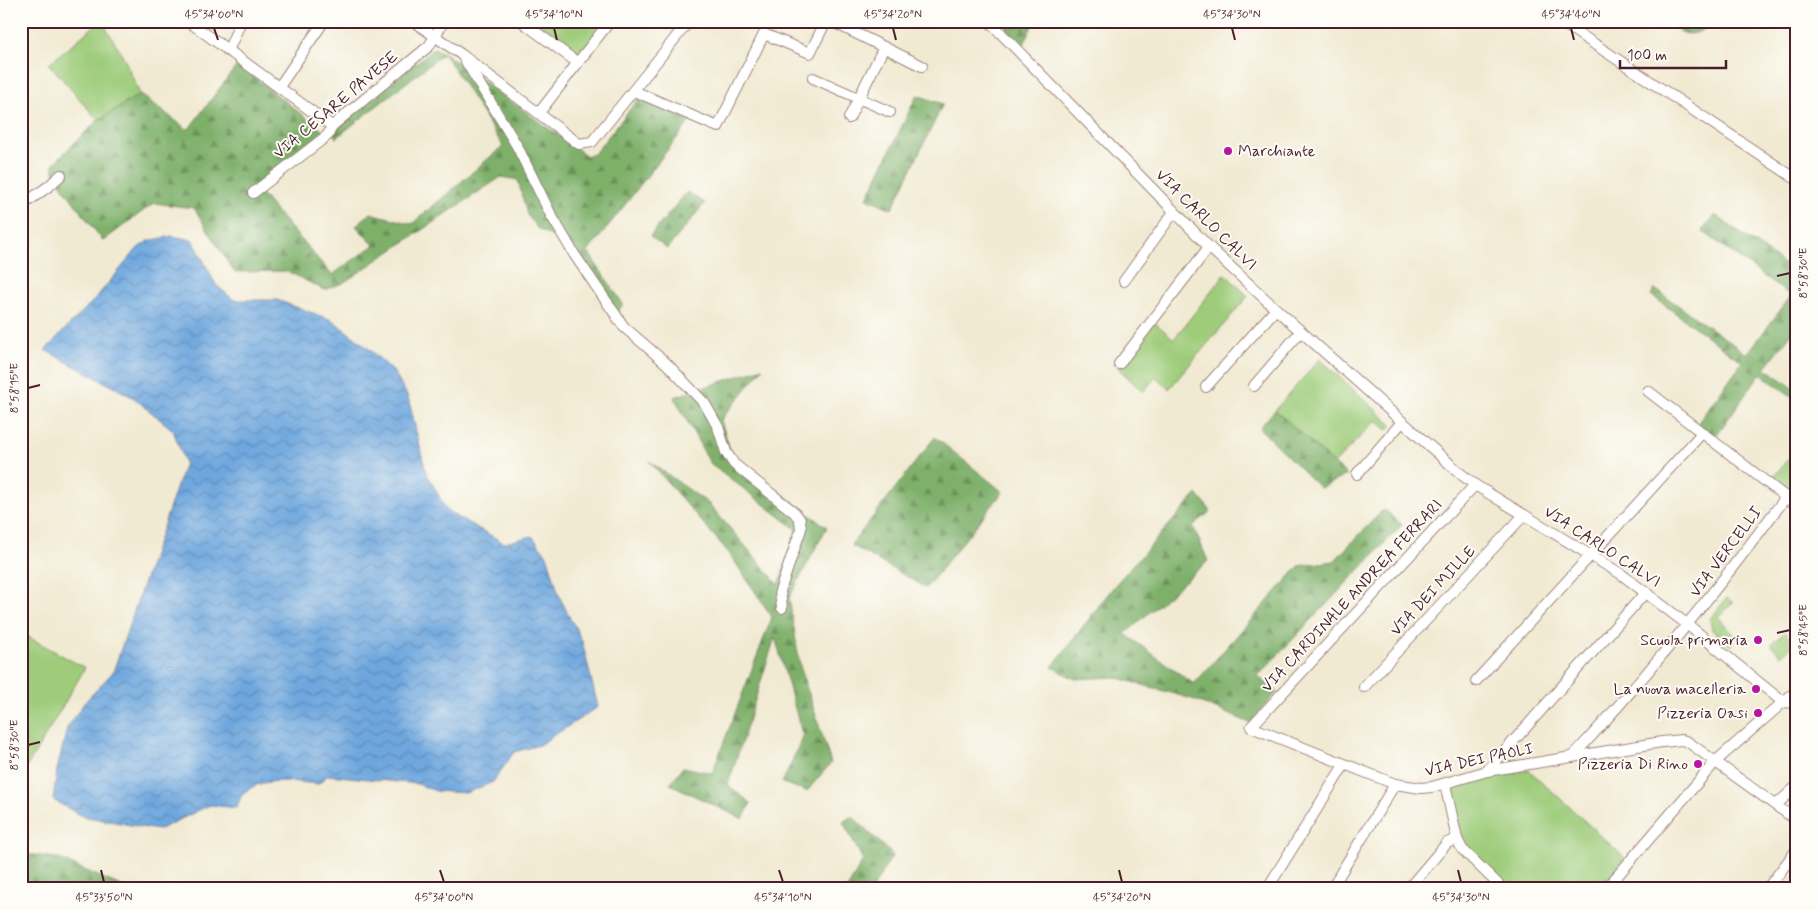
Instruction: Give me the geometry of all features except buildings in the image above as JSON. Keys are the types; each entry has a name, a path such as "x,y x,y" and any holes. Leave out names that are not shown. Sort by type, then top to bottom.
{"street":[{"path":"188,21 332,126"},
{"path":"228,51 241,21"},
{"path":"278,87 324,21"},
{"path":"413,21 462,55 579,144 592,142 689,21"},
{"name":"VIA CESARE PAVESE","path":"253,194 328,135 332,126 429,46 444,21"},
{"path":"521,21 578,64"},
{"path":"539,113 610,21"},
{"path":"634,91 718,127 764,34 810,54 826,21"},
{"path":"831,21 922,66"},
{"name":"VIA CARLO CALVI","path":"989,21 1001,26 1209,247 1301,332 1475,485 1646,592 1783,702"},
{"path":"1560,21 1796,180"},
{"path":"849,118 884,47"},
{"path":"462,55 517,146 551,215 624,328 667,364 706,404 718,427 726,452 734,464 796,513 800,520 801,530 780,591 782,608"},
{"path":"813,78 890,112"},
{"path":"21,206 61,175"},
{"path":"1124,281 1174,212"},
{"path":"1119,364 1209,247"},
{"path":"1206,387 1276,309"},
{"path":"1254,386 1301,332"},
{"path":"1648,391 1796,505"},
{"path":"1357,474 1402,422"},
{"path":"1476,681 1702,433"},
{"name":"VIA CARDINALE ANDREA FERRARI","path":"1251,727 1475,485"},
{"name":"VIA VERCELLI","path":"1572,757 1723,583 1786,497"},
{"name":"VIA DEI MILLE","path":"1364,687 1524,515"},
{"path":"1487,771 1646,592"},
{"path":"1606,889 1716,761 1796,691"},
{"path":"1783,702 1796,703"},
{"name":"VIA DEI PAOLI","path":"1251,727 1395,784 1421,788 1444,784 1487,771 1662,742 1685,740 1796,820"},
{"path":"1267,889 1344,765"},
{"path":"1331,889 1395,784"},
{"path":"1444,784 1457,840 1462,850 1502,888"},
{"path":"1776,805 1796,787"},
{"path":"1408,889 1447,843 1457,840"},
{"path":"1767,889 1796,851"}],"green space":[{"path":"102,21 124,58 140,94 98,120 49,64"},
{"path":"531,21 606,21 579,56"},
{"path":"1010,21 1034,21 1023,47 1005,31"},
{"path":"1669,21 1712,21 1702,30 1690,34 1678,31"},
{"path":"434,48 444,53 336,138 333,133 335,130"},
{"path":"444,53 587,156 594,154 640,97 691,120 588,252 623,304 616,315 566,244 538,229 527,215 518,180 501,177 343,283 324,290 287,271 234,272 194,208 154,203 103,241 55,177 53,164 98,120 140,94 188,130 238,64 323,131 255,187 332,275 374,245 356,226 370,213 412,224 503,146"},
{"path":"917,95 943,104 892,209 867,198"},
{"path":"687,192 705,203 667,249 650,236"},
{"path":"1715,215 1796,273 1796,328 1765,368 1796,389 1796,399 1760,374 1716,436 1697,424 1742,362 1651,295 1655,289 1747,354 1791,296 1702,231"},
{"path":"1225,274 1248,296 1169,389 1156,377 1143,392 1118,368 1154,322 1174,339"},
{"path":"1320,359 1392,425 1387,430 1376,420 1334,464 1275,410"},
{"path":"763,368 721,420 729,447 738,462 827,527 789,598 800,666 831,763 807,791 782,783 803,737 775,637 728,785 751,803 743,819 670,784 683,767 712,773 772,617 729,553 649,461 709,504 779,585 796,529 710,463 674,397"},
{"path":"1275,410 1347,475 1320,488 1259,428"},
{"path":"935,437 1003,492 926,588 851,545"},
{"path":"1796,449 1796,498 1771,480"},
{"path":"1197,494 1211,511 1193,526 1208,561 1125,634 1194,684 1299,566 1334,561 1384,509 1402,525 1258,676 1277,692 1250,723 1192,699 1115,677 1075,679 1052,667 1115,585"},
{"path":"1727,598 1733,603 1718,617 1737,638 1730,646 1712,630 1710,619"},
{"path":"1785,632 1794,644 1781,656 1771,644"},
{"path":"21,633 85,668 21,777"},
{"path":"1529,770 1625,858 1598,889 1512,889 1466,848 1451,788 1488,776"},
{"path":"852,816 893,855 872,889 847,889 863,860 843,822"},
{"path":"28,854 57,858 128,889 21,889 21,859"}],"water":[{"path":"172,236 193,240 216,285 234,300 277,300 332,320 367,347 393,371 408,397 426,472 447,511 504,543 532,536 547,555 560,598 582,641 598,707 539,745 514,752 493,782 466,793 436,791 418,784 328,775 318,784 289,781 269,782 251,788 243,794 236,808 210,805 158,830 82,816 53,800 57,770 67,728 84,703 113,672 185,463 173,430 134,398 45,350 94,300 138,248 148,241"}],"place":[{"name":"Marchiante","path":"1228,151"},
{"name":"Scuola primaria","path":"1758,640"},
{"name":"La nuova macelleria","path":"1756,689"},
{"name":"Pizzeria Oasi","path":"1758,713"},
{"name":"Pizzeria Di Rino","path":"1698,764"}]}
